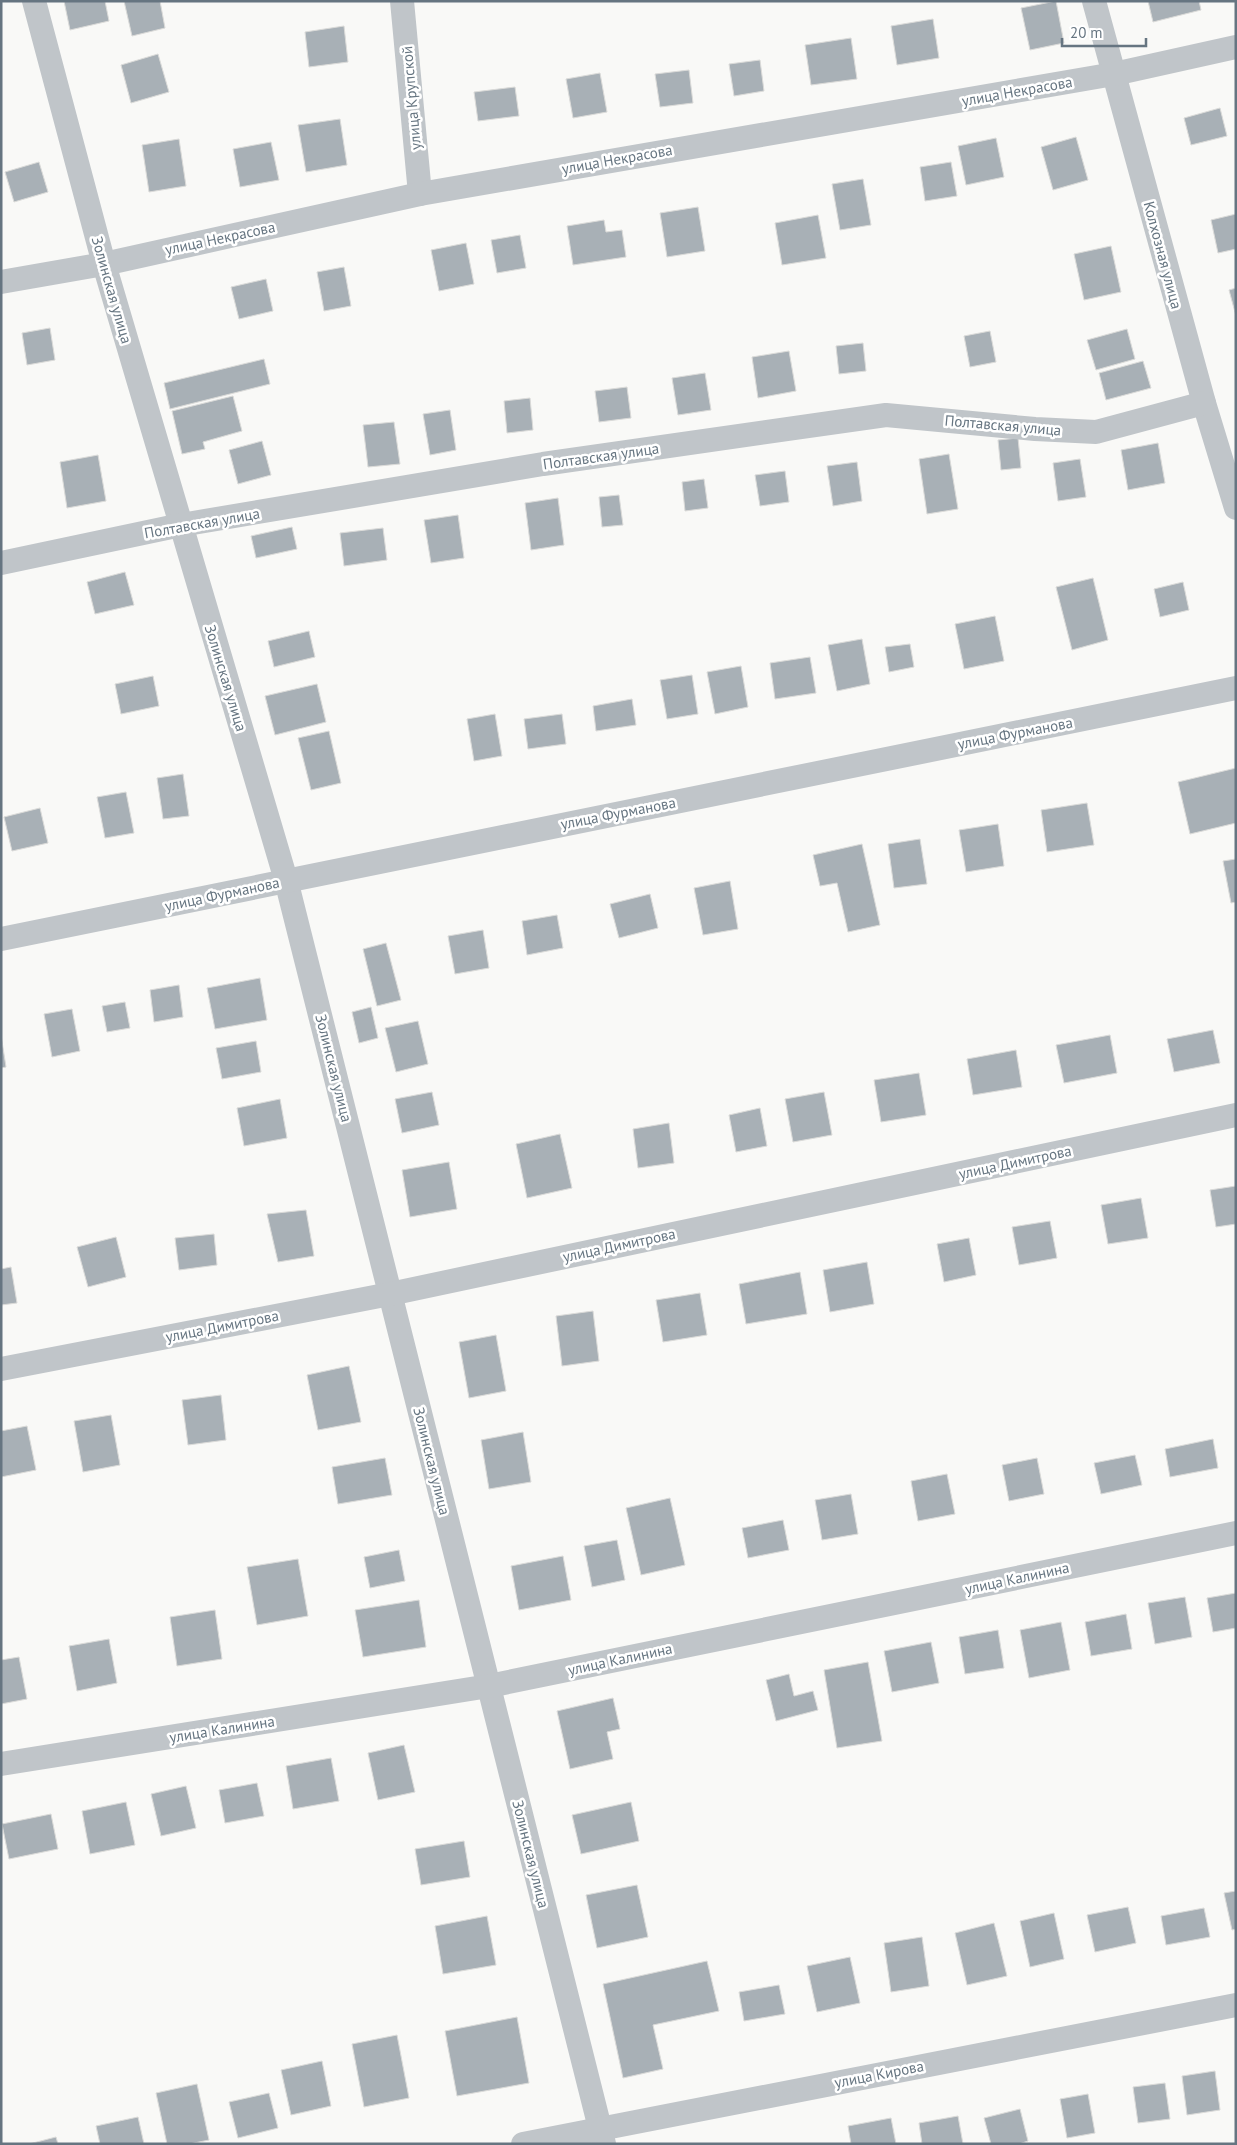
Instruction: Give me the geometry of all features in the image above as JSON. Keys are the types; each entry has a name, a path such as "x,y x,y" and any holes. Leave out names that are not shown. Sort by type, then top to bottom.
{"street":[{"name":"Золинская улица","path":"34,1 104,264 286,880 602,2136"},
{"name":"улица Крупской","path":"402,1 420,194"},
{"name":"Колхозная улица","path":"1094,1 1204,403 1236,508"},
{"name":"улица Некрасова","path":"1,282 104,264 420,194 1114,74 1236,48"},
{"name":"Полтавская улица","path":"1,563 181,525 543,464 886,416 1096,432 1204,403"},
{"name":"улица Фурманова","path":"1,939 1236,688"},
{"name":"улица Димитрова","path":"1,1369 390,1294 1236,1115"},
{"name":"улица Калинина","path":"1,1764 489,1686 1236,1534"},
{"name":"улица Кирова","path":"523,2144 602,2136 1236,2005"}],"building":[{"path":"64,1 105,1 109,21 70,30"},
{"path":"124,1 160,1 165,28 132,36"},
{"path":"1056,1 1064,43 1030,50 1021,8"},
{"path":"1148,1 1199,1 1201,10 1153,22"},
{"path":"933,19 939,58 897,65 891,26"},
{"path":"344,26 348,62 309,67 305,32"},
{"path":"851,38 857,79 811,85 805,45"},
{"path":"158,54 169,92 131,103 121,65"},
{"path":"760,60 764,91 734,96 729,64"},
{"path":"689,70 693,103 660,107 655,74"},
{"path":"600,73 607,112 573,118 566,79"},
{"path":"515,87 519,116 478,121 474,92"},
{"path":"1220,108 1227,136 1191,145 1184,118"},
{"path":"340,119 347,165 306,172 298,125"},
{"path":"1076,137 1088,180 1053,190 1041,147"},
{"path":"996,138 1004,177 966,185 958,146"},
{"path":"179,139 186,186 149,192 142,145"},
{"path":"271,142 279,180 240,187 233,149"},
{"path":"39,162 48,192 14,202 5,172"},
{"path":"951,162 957,196 925,201 920,167"},
{"path":"863,179 871,225 840,230 832,184"},
{"path":"698,207 705,251 667,257 660,213"},
{"path":"1236,214 1236,249 1218,253 1211,220"},
{"path":"818,215 826,258 782,265 775,223"},
{"path":"604,220 606,232 622,230 626,257 573,265 567,226"},
{"path":"520,235 526,268 497,273 491,240"},
{"path":"466,243 474,284 439,291 431,250"},
{"path":"1111,246 1121,292 1084,300 1074,254"},
{"path":"344,267 351,306 324,311 317,272"},
{"path":"266,279 273,311 239,319 231,287"},
{"path":"1236,288 1236,316 1229,290"},
{"path":"50,328 55,360 27,365 22,333"},
{"path":"1127,329 1135,359 1096,370 1087,340"},
{"path":"990,331 996,362 970,367 964,336"},
{"path":"863,343 866,371 839,374 836,346"},
{"path":"789,351 796,391 758,398 752,357"},
{"path":"264,359 270,384 170,409 164,383"},
{"path":"1143,361 1151,388 1106,400 1099,373"},
{"path":"705,373 711,410 678,415 672,378"},
{"path":"627,387 631,418 599,422 595,391"},
{"path":"233,396 242,431 203,442 205,449 182,454 172,411"},
{"path":"530,398 533,430 507,433 504,401"},
{"path":"450,410 456,450 430,455 423,414"},
{"path":"394,422 400,464 368,467 363,425"},
{"path":"1018,438 1021,468 1001,470 998,440"},
{"path":"262,441 271,475 238,484 229,450"},
{"path":"1158,443 1165,483 1128,490 1121,450"},
{"path":"949,454 958,509 927,514 919,459"},
{"path":"98,455 106,501 67,508 60,462"},
{"path":"1080,459 1086,497 1058,501 1053,463"},
{"path":"857,462 862,501 833,506 827,466"},
{"path":"785,471 789,502 760,506 755,475"},
{"path":"704,479 708,508 685,511 682,482"},
{"path":"619,495 623,525 602,527 599,497"},
{"path":"558,498 564,545 531,550 525,503"},
{"path":"458,515 464,558 431,563 424,520"},
{"path":"292,527 297,549 256,558 251,536"},
{"path":"383,528 387,560 344,566 340,533"},
{"path":"125,572 134,605 95,614 87,582"},
{"path":"1093,578 1108,640 1072,650 1056,587"},
{"path":"1183,582 1189,610 1160,617 1154,589"},
{"path":"995,616 1004,661 964,669 955,624"},
{"path":"309,631 315,657 274,667 268,641"},
{"path":"862,639 870,684 837,691 828,645"},
{"path":"910,644 914,667 889,672 885,647"},
{"path":"810,657 816,693 775,699 770,663"},
{"path":"741,666 748,707 715,714 707,672"},
{"path":"692,675 698,714 667,719 660,680"},
{"path":"153,676 159,706 121,714 115,684"},
{"path":"317,684 326,722 275,735 265,696"},
{"path":"632,699 636,725 596,731 593,706"},
{"path":"495,714 502,756 474,761 467,719"},
{"path":"562,714 566,744 528,749 524,719"},
{"path":"329,731 341,783 311,790 298,738"},
{"path":"1236,768 1236,823 1190,834 1178,782"},
{"path":"183,774 189,816 163,819 157,778"},
{"path":"126,792 134,833 105,838 97,797"},
{"path":"1087,803 1094,845 1047,852 1041,810"},
{"path":"40,808 48,843 12,851 4,817"},
{"path":"998,824 1004,866 966,872 959,830"},
{"path":"920,839 927,884 894,888 888,844"},
{"path":"862,844 880,925 848,932 837,883 820,886 813,855"},
{"path":"1236,859 1236,902 1231,903 1223,861"},
{"path":"730,881 738,929 703,935 694,888"},
{"path":"650,894 658,928 619,938 610,904"},
{"path":"557,915 563,948 527,955 522,921"},
{"path":"483,930 489,968 455,974 448,936"},
{"path":"386,943 401,1000 377,1006 363,949"},
{"path":"260,978 267,1020 215,1029 207,988"},
{"path":"179,985 183,1017 154,1022 150,990"},
{"path":"125,1002 130,1028 107,1032 102,1006"},
{"path":"371,1007 378,1038 359,1043 352,1012"},
{"path":"72,1009 80,1051 52,1057 44,1014"},
{"path":"418,1021 428,1064 396,1072 385,1028"},
{"path":"1213,1030 1220,1063 1174,1072 1167,1039"},
{"path":"1,1035 6,1067 1,1068"},
{"path":"1110,1035 1117,1073 1064,1083 1056,1045"},
{"path":"256,1041 261,1072 222,1079 216,1048"},
{"path":"1016,1050 1022,1087 973,1095 967,1059"},
{"path":"919,1073 926,1115 881,1122 874,1080"},
{"path":"432,1092 439,1125 402,1133 395,1099"},
{"path":"824,1092 832,1135 793,1142 785,1099"},
{"path":"280,1099 287,1138 244,1146 237,1108"},
{"path":"760,1108 767,1146 736,1152 729,1115"},
{"path":"669,1123 674,1163 638,1168 633,1129"},
{"path":"560,1134 572,1188 527,1198 516,1144"},
{"path":"449,1162 457,1209 410,1217 402,1170"},
{"path":"1236,1186 1236,1224 1216,1227 1210,1190"},
{"path":"1141,1198 1148,1238 1108,1244 1101,1205"},
{"path":"306,1210 314,1256 278,1262 267,1214"},
{"path":"1050,1221 1057,1258 1019,1265 1012,1227"},
{"path":"214,1234 217,1265 179,1270 175,1238"},
{"path":"116,1237 126,1277 88,1287 77,1247"},
{"path":"969,1238 976,1275 944,1282 937,1244"},
{"path":"867,1262 874,1304 830,1312 823,1270"},
{"path":"11,1267 17,1303 1,1305 1,1269"},
{"path":"800,1272 807,1314 746,1324 739,1284"},
{"path":"700,1293 707,1335 663,1342 656,1300"},
{"path":"593,1311 599,1361 562,1366 556,1316"},
{"path":"496,1335 506,1391 469,1398 459,1342"},
{"path":"349,1366 361,1422 318,1430 307,1375"},
{"path":"221,1395 226,1440 188,1445 182,1400"},
{"path":"111,1415 120,1465 83,1472 74,1421"},
{"path":"27,1426 36,1470 1,1477 1,1431"},
{"path":"523,1432 531,1482 489,1489 481,1440"},
{"path":"1213,1439 1218,1468 1170,1477 1165,1449"},
{"path":"1135,1455 1142,1485 1101,1494 1094,1463"},
{"path":"385,1458 392,1495 338,1504 332,1467"},
{"path":"1037,1458 1044,1494 1009,1501 1002,1465"},
{"path":"947,1474 955,1514 918,1521 911,1481"},
{"path":"851,1494 858,1534 822,1540 815,1500"},
{"path":"670,1498 685,1565 641,1575 626,1508"},
{"path":"783,1520 789,1550 748,1558 742,1528"},
{"path":"617,1540 625,1580 592,1587 584,1546"},
{"path":"399,1550 405,1581 370,1588 364,1557"},
{"path":"563,1556 571,1600 519,1610 511,1566"},
{"path":"298,1559 308,1616 257,1625 247,1567"},
{"path":"1236,1593 1236,1628 1213,1632 1207,1598"},
{"path":"1185,1597 1192,1637 1155,1644 1148,1603"},
{"path":"419,1600 426,1647 363,1657 355,1610"},
{"path":"215,1610 222,1659 177,1666 170,1617"},
{"path":"1126,1614 1132,1649 1091,1656 1085,1622"},
{"path":"1061,1622 1070,1670 1029,1678 1020,1630"},
{"path":"998,1630 1004,1668 965,1674 959,1637"},
{"path":"109,1639 117,1683 77,1691 69,1646"},
{"path":"931,1642 939,1683 892,1692 884,1651"},
{"path":"19,1657 27,1699 1,1704 1,1660"},
{"path":"868,1662 882,1741 837,1748 824,1670"},
{"path":"789,1674 794,1696 813,1691 818,1710 776,1721 766,1680"},
{"path":"613,1698 620,1729 607,1732 613,1759 570,1769 557,1711"},
{"path":"404,1745 415,1792 378,1800 368,1753"},
{"path":"331,1758 339,1801 293,1809 286,1766"},
{"path":"257,1783 264,1816 225,1823 219,1790"},
{"path":"186,1786 196,1828 161,1836 151,1794"},
{"path":"126,1802 135,1845 90,1854 82,1811"},
{"path":"631,1802 639,1841 581,1854 572,1815"},
{"path":"51,1814 58,1849 9,1859 2,1824"},
{"path":"464,1841 470,1877 421,1885 415,1849"},
{"path":"637,1885 648,1937 597,1948 586,1895"},
{"path":"1236,1891 1236,1929 1232,1930 1224,1893"},
{"path":"1128,1907 1136,1943 1095,1952 1087,1915"},
{"path":"1204,1908 1210,1937 1166,1945 1161,1916"},
{"path":"1054,1913 1064,1959 1030,1967 1020,1921"},
{"path":"487,1916 496,1965 443,1974 435,1926"},
{"path":"994,1923 1007,1976 967,1985 955,1933"},
{"path":"922,1937 929,1986 891,1992 884,1943"},
{"path":"850,1957 860,2003 817,2012 807,1966"},
{"path":"707,1961 719,2011 653,2025 663,2069 623,2078 603,1984"},
{"path":"779,1985 785,2014 744,2021 739,1992"},
{"path":"517,2017 529,2083 457,2096 445,2031"},
{"path":"397,2035 409,2098 364,2107 352,2044"},
{"path":"322,2061 331,2106 291,2115 281,2070"},
{"path":"1215,2071 1220,2110 1187,2115 1182,2076"},
{"path":"1165,2083 1170,2119 1138,2123 1133,2087"},
{"path":"197,2084 209,2140 189,2144 167,2144 156,2093"},
{"path":"269,2093 278,2128 238,2138 229,2102"},
{"path":"1088,2094 1095,2133 1067,2138 1060,2099"},
{"path":"1020,2109 1028,2141 1019,2144 991,2144 984,2118"},
{"path":"958,2116 963,2144 922,2144 919,2123"},
{"path":"138,2117 144,2144 100,2144 96,2126"},
{"path":"891,2118 896,2144 851,2144 848,2126"},
{"path":"56,2137 58,2144 29,2144"}]}
